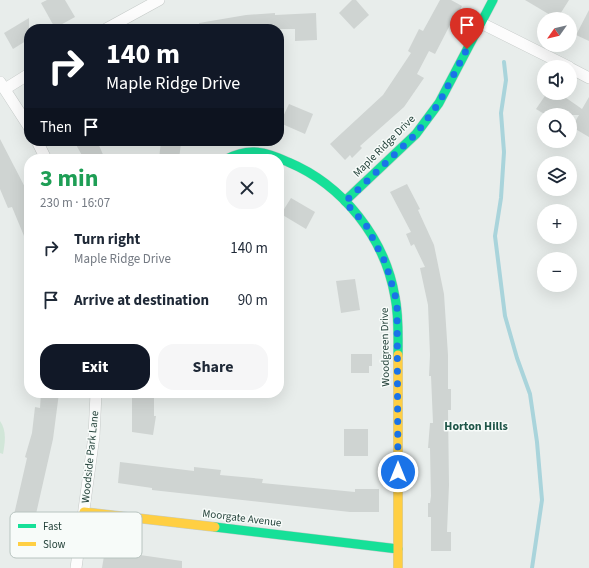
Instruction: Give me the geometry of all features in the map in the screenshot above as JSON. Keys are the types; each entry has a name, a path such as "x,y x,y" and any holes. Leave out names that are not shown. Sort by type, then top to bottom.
{"street":[{"path":"115,24 159,0"},
{"name":"Maple Ridge Drive","path":"345,202 416,134 439,103 494,0"},
{"path":"481,23 555,60"},
{"path":"577,71 589,78"},
{"path":"24,76 2,85 24,118"},
{"name":"Woodgreen Drive","path":"236,154 240,152 254,152 262,154"},
{"name":"Woodgreen Drive","path":"284,160 324,182 366,225 386,264 397,302 398,568"},
{"name":"Woodside Park Lane","path":"84,512 94,436 96,398"},
{"name":"Moorgate Avenue","path":"142,519 398,549"},
{"name":"Woodside Park Lane","path":"76,568 77,558"}],"green space":[{"path":"0,421 5,433 3,454 0,453"}],"building":[{"path":"47,0 65,0 75,17 62,24 53,24 41,3"},
{"path":"352,0 356,0 369,15 354,29 339,13"},
{"path":"440,0 451,0 462,6 453,24 451,23 435,54 429,51 417,74 424,78 404,107 360,146 362,148 352,158 350,155 345,160 330,144 383,95 411,53 408,51 419,29 423,31"},
{"path":"525,0 569,0 561,12 545,12"},
{"path":"589,10 589,41 577,35"},
{"path":"316,13 317,40 295,41 295,29 284,29 284,24 199,24 246,15"},
{"path":"29,18 29,24 24,24 24,42 13,49 4,33"},
{"path":"589,97 589,137 577,130 577,118 579,115 577,115 577,108 536,109 542,100 569,100 582,109"},
{"path":"289,104 313,114 305,134 284,125 284,115"},
{"path":"0,139 24,185 24,236 12,207 8,208 0,189"},
{"path":"77,146 99,146 103,154 81,154"},
{"path":"160,146 181,146 180,154 160,154"},
{"path":"407,184 420,209 418,210 434,245 444,294 448,355 448,389 451,389 451,410 448,410 449,485 447,532 451,532 451,551 431,551 431,517 428,517 428,503 430,503 431,496 430,448 428,448 430,423 433,423 431,376 429,376 430,355 428,305 420,268 425,267 414,244 411,246 406,234 411,232 390,192"},
{"path":"291,198 315,212 306,229 284,216 284,209"},
{"path":"355,279 360,310 341,313 336,281"},
{"path":"351,354 372,354 372,366 369,366 369,373 351,373"},
{"path":"41,398 58,398 53,439 36,512 15,512 27,458 25,457 32,433 35,407 40,408"},
{"path":"132,398 154,398 154,416 156,416 153,435 132,432"},
{"path":"344,429 368,429 368,456 344,456"},
{"path":"120,462 194,471 194,467 221,470 220,475 263,479 262,483 355,492 355,489 379,489 379,512 350,512 152,490 152,488 118,483"},
{"path":"142,555 182,561 182,568 102,568 104,558 142,558"}],"waterway":[{"path":"504,62 506,80 501,113 504,152 501,198 495,236 505,316 517,358 530,394 537,442 542,500 532,568"}],"traffic: fast":[{"path":"345,201 416,134 439,103 493,0"},
{"path":"239,154 250,152 267,154"},
{"path":"284,160 308,172 327,184 358,216 371,234 382,254 390,275 395,297 398,326 398,355"},
{"path":"215,527 398,549"}],"traffic: slow":[{"path":"398,355 398,568"},
{"path":"142,519 215,527"}],"district":[{"name":"Horton Hills","path":"476,426"}],"route":[{"path":"398,472 397,302 386,264 366,225 345,202 416,134 439,103 467,49"}]}
